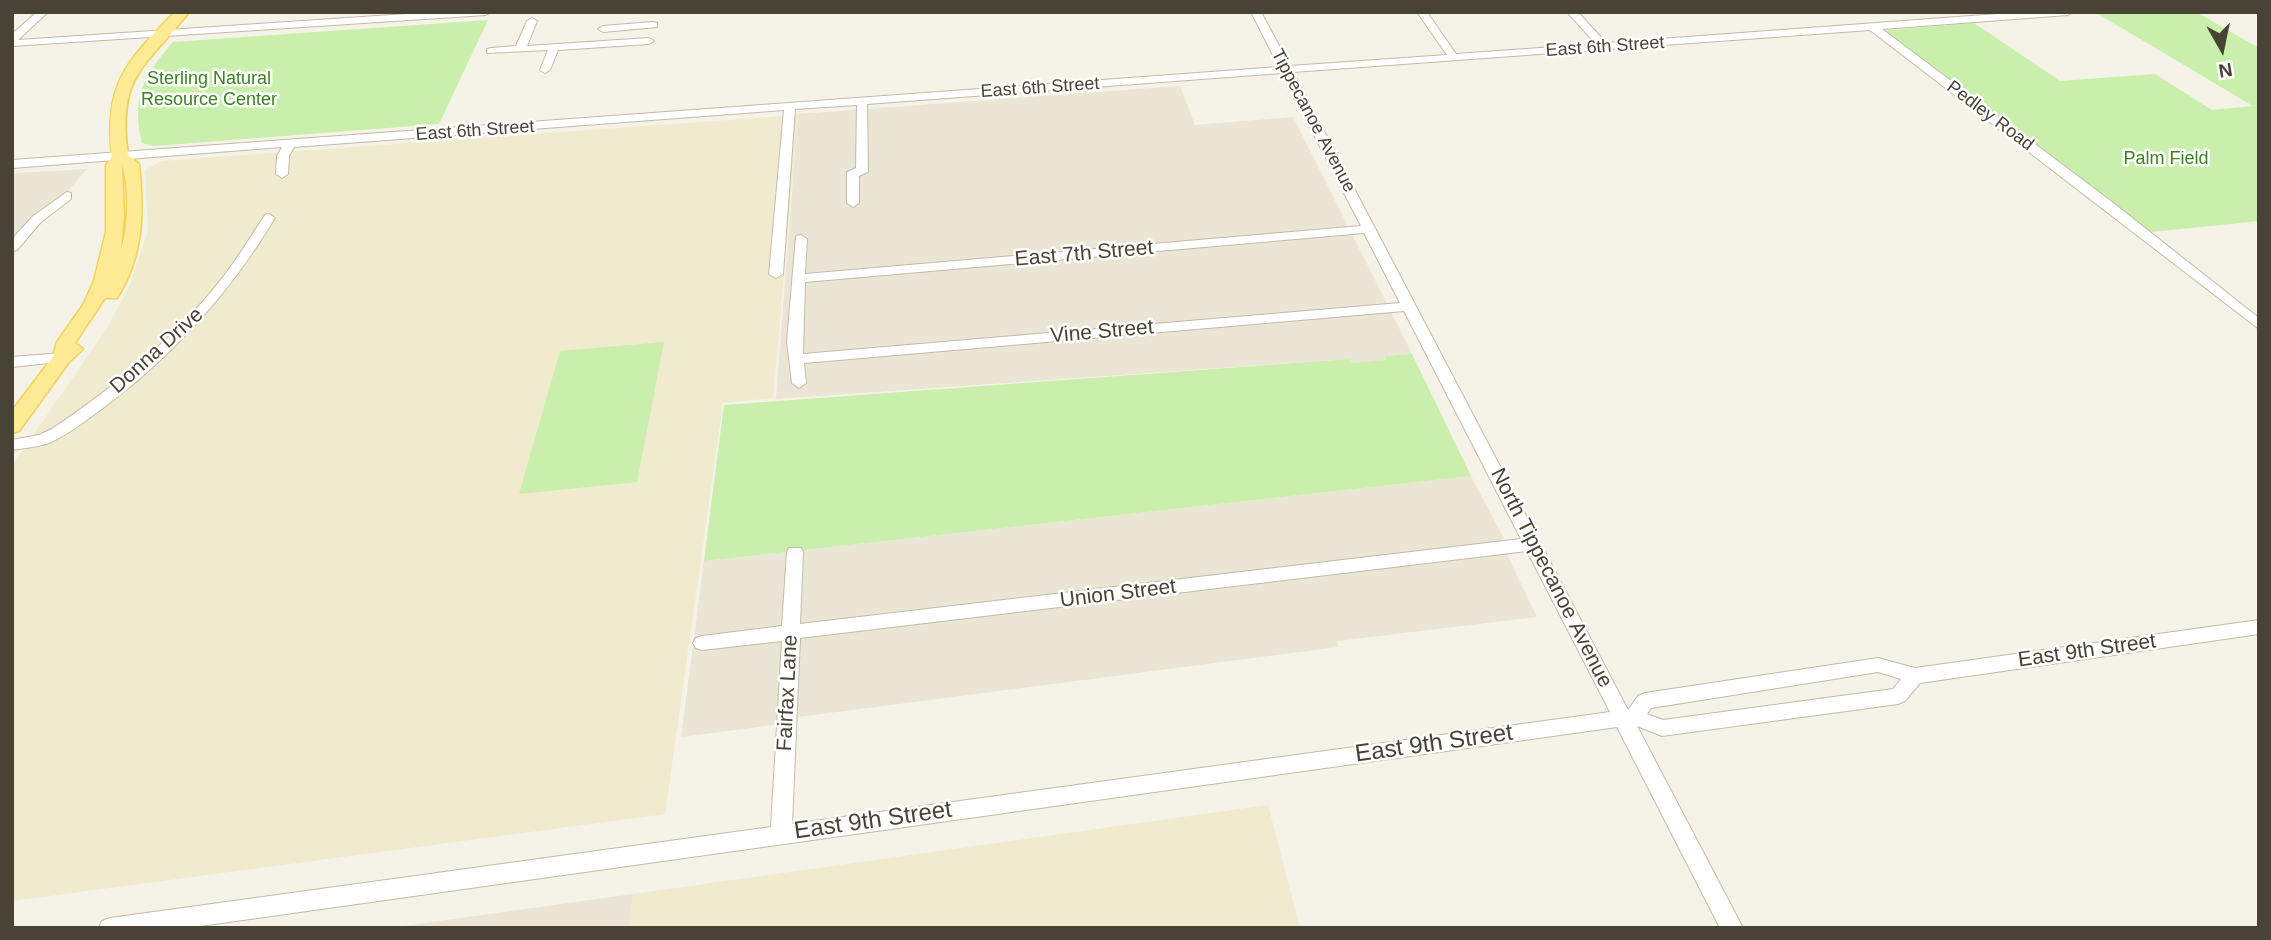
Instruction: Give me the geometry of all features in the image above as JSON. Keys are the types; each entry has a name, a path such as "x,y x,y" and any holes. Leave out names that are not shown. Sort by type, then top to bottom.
{"main road":[{"path":"12,426 62,358 82,344 114,287 134,237 136,208 131,164 120,158 115,130 118,95 133,67 183,12"}],"street":[{"path":"12,41 43,12"},
{"path":"300,24 309,12"},
{"path":"12,41 486,12"},
{"name":"Tippecanoe Avenue","path":"1256,12 1369,229"},
{"path":"1422,12 1454,58"},
{"path":"1572,12 1604,47"},
{"path":"1895,12 1911,24"},
{"name":"East 6th Street","path":"12,164 2068,12"},
{"path":"598,44 607,18"},
{"path":"520,49 532,21"},
{"path":"603,29 653,25"},
{"name":"Pedley Road","path":"1873,27 2108,205 2259,325"},
{"path":"491,51 649,41"},
{"path":"545,70 554,47"},
{"path":"853,203 853,172 862,172 862,102"},
{"path":"776,274 790,107"},
{"path":"282,174 283,156 289,145"},
{"path":"12,247 37,219 67,196"},
{"name":"Donna Drive","path":"12,444 42,440 57,433 149,362 223,288 253,247 269,218"},
{"name":"East 7th Street","path":"798,279 1369,229"},
{"name":"North Tippecanoe Avenue","path":"1369,229 1533,544 1629,717 1732,928"},
{"path":"799,383 795,359 801,239"},
{"name":"Vine Street","path":"795,359 1409,306"},
{"path":"12,362 62,358"},
{"name":"Union Street","path":"702,643 1533,544"},
{"name":"Fairfax Lane","path":"781,834 795,552"},
{"name":"East 9th Street","path":"1629,717 1645,701 1878,665 1915,676 2259,626"},
{"name":"East 9th Street","path":"110,928 1629,717 1662,728 1898,696 1915,676"}],"shaded area":[{"path":"1180,86 1195,125 1293,117 1412,354 1386,356 1387,360 1351,363 1349,359 776,399 798,114"},
{"path":"798,115 773,398 723,403 665,814 12,901 12,466 107,328 130,285 148,231 145,170 162,161"},
{"path":"87,169 12,257 12,175"},
{"path":"1471,476 1504,539 1500,540 1537,617 1337,641 1338,647 775,720 774,725 681,737 704,561"},
{"path":"1268,805 1300,928 629,928 633,894"},
{"path":"633,894 629,928 389,928"}],"green space":[{"name":"Palm Field","path":"2196,12 2259,48 2259,221 2152,232 1880,31 1974,23 2060,81 2155,74 2212,110 2253,106 2098,14"},
{"name":"Sterling Natural Resource Center","path":"488,20 439,124 154,146 142,143 139,100 154,65 173,42"},
{"path":"664,342 637,482 519,494 560,351"},
{"path":"1412,354 1471,476 704,561 724,405 1350,359 1351,363 1386,360 1386,356"}]}
